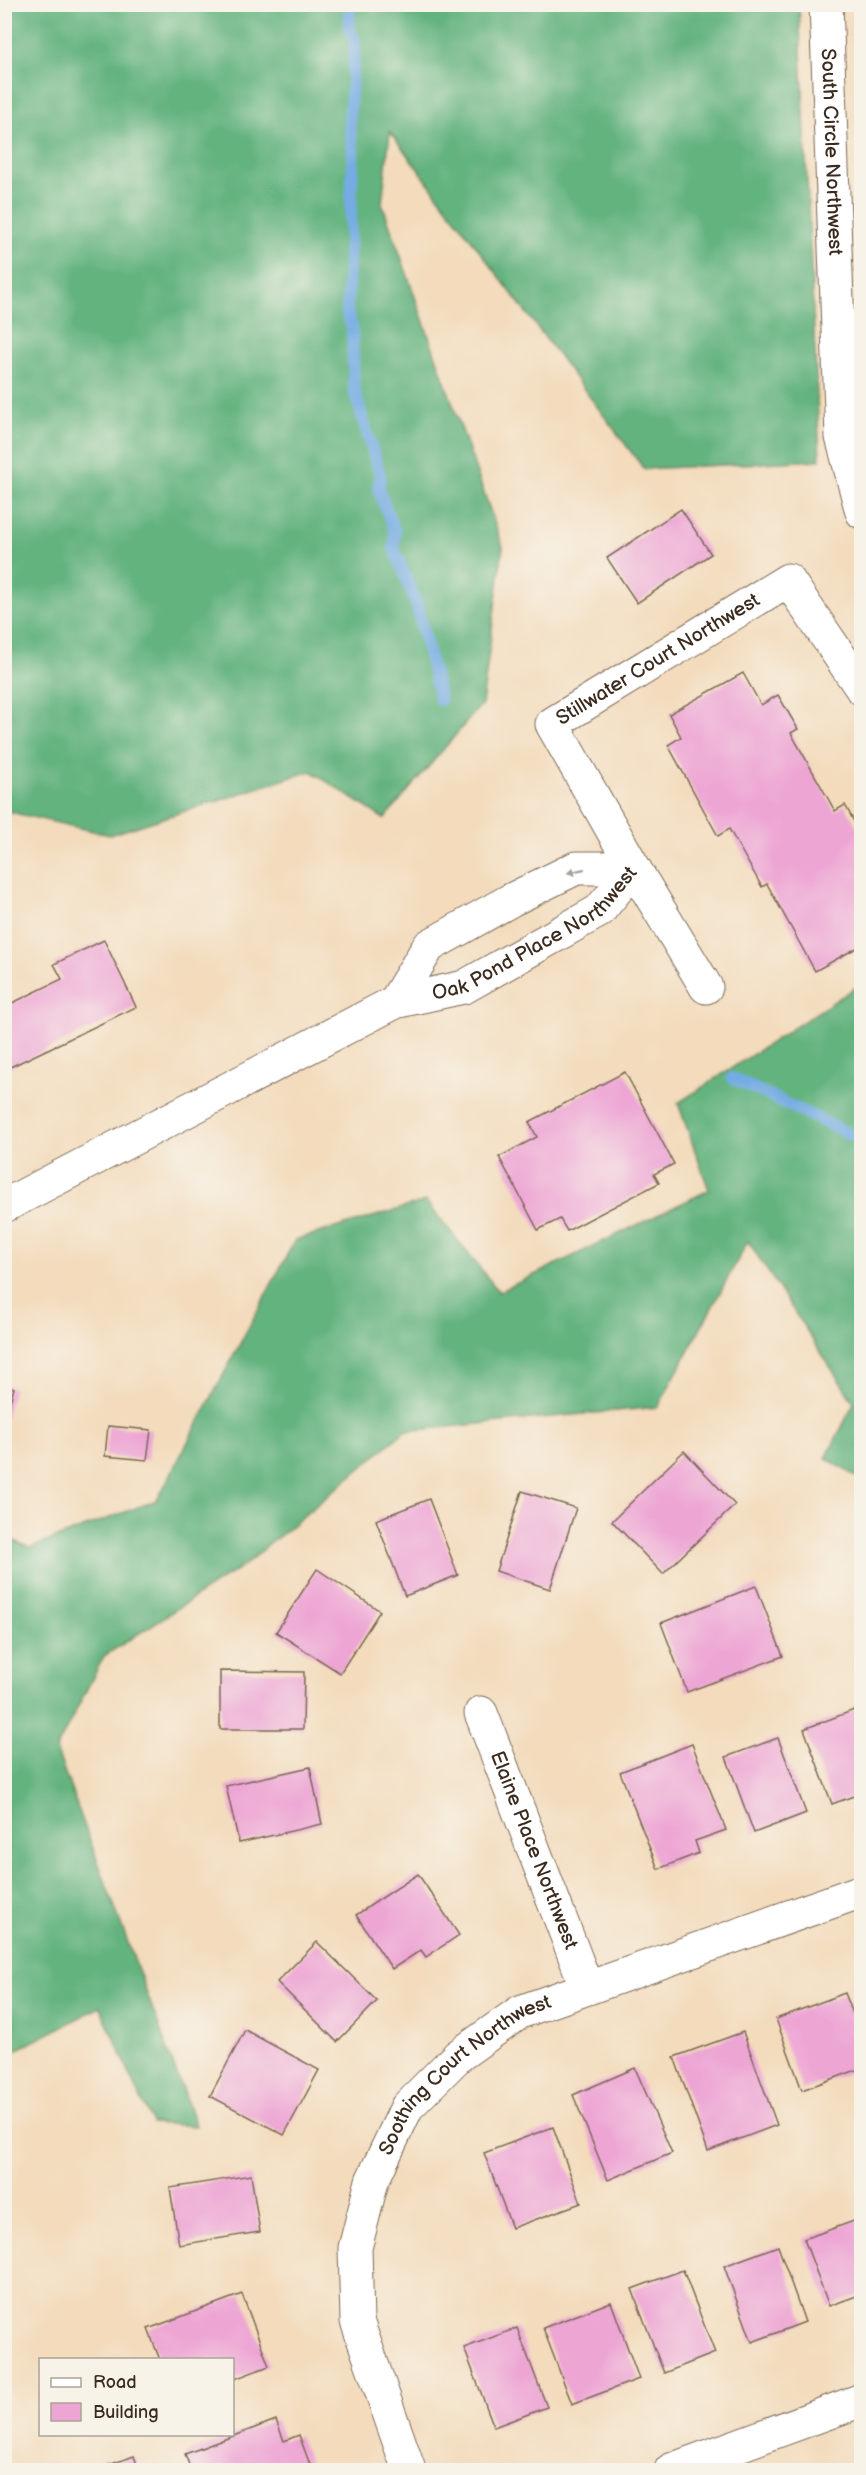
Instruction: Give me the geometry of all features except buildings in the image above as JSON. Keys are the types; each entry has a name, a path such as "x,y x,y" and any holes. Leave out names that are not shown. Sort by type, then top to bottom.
{"street":[{"name":"South Circle Northwest","path":"826,4 842,437 861,512"},
{"name":"Stillwater Court Northwest","path":"706,987 634,868 552,723 788,580 861,686"},
{"name":"Oak Pond Place Northwest","path":"394,1002 429,946 501,905 576,868 634,868"},
{"name":"Oak Pond Place Northwest","path":"4,1206 394,1002 464,987 598,911 634,868"},
{"name":"Elaine Place Northwest","path":"481,1713 587,1988"},
{"name":"Soothing Court Northwest","path":"409,2470 357,2321 355,2248 372,2181 407,2107 458,2056 520,2012 861,1891"},
{"path":"671,2470 861,2400"}],"green space":[{"path":"5,4 799,5 820,460 644,469 390,132 382,203 503,547 482,704 384,819 311,771 110,835 5,811"},
{"path":"861,984 861,1480 826,1458 854,1403 748,1241 658,1407 405,1431 246,1564 104,1656 56,1749 196,2126 152,2123 100,2007 5,2056 5,1537 30,1548 157,1500 295,1240 426,1201 499,1292 709,1190 678,1103"}],"waterway":[{"path":"350,4 349,27 355,40 349,122 353,152 347,314 352,327 354,390 380,475 379,491 395,532 394,548 416,603 440,700"},
{"path":"732,1078 862,1140"}]}
